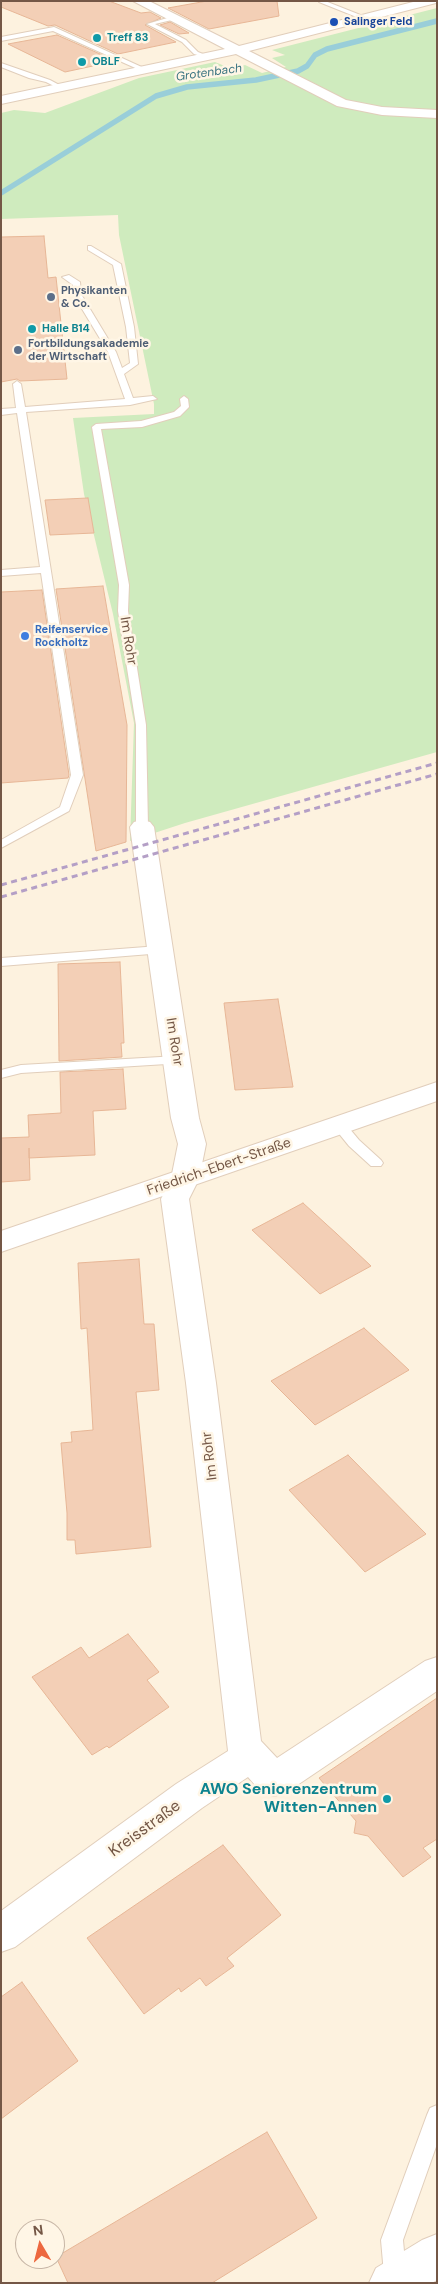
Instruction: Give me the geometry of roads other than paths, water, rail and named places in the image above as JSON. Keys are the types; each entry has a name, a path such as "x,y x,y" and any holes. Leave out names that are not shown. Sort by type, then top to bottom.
{"street":[{"path":"139,1 239,50 326,96 361,108 437,114"},
{"path":"1,100 239,50 429,2"},
{"name":"Im Rohr","path":"142,828 159,950 178,1060 185,1118 192,1144 185,1179 176,1199 201,1383 244,1747 251,1755"},
{"name":"Friedrich-Ebert-Straße","path":"1,1242 437,1090"},
{"path":"251,1755 274,1780 437,1672"},
{"name":"Kreisstraße","path":"1,1934 189,1796 251,1755"},
{"path":"393,2281 437,2256"}],"lane":[{"path":"322,2 366,19"},
{"path":"174,18 150,24 184,41 196,53 206,57"},
{"path":"1,39 54,29 144,70"},
{"path":"1,65 60,87"},
{"path":"91,248 117,264 130,327 134,364 119,373"},
{"path":"66,277 77,284 77,294 112,352 130,402"},
{"path":"1,845 65,809 78,775 17,384"},
{"path":"1,412 20,412 153,399"},
{"name":"Im Rohr","path":"142,828 141,725 123,611 124,585 96,427 142,424 177,414 185,408 184,399"},
{"path":"1,573 45,570"},
{"path":"1,962 159,950"},
{"path":"1,1074 21,1069 178,1060"},
{"path":"339,1125 354,1143 376,1163"},
{"path":"393,2281 392,2240 437,2115"}],"waterway":[{"name":"Grotenbach","path":"1,193 156,96 187,87 256,80 298,71 307,66 315,55 327,49 437,21"}],"railway":[{"path":"1,885 437,763"},
{"path":"1,897 437,774"}],"place":[{"name":"Salinger Feld","path":"334,22"},
{"name":"Treff 83","path":"97,38"},
{"name":"OBLF","path":"82,62"},
{"name":"Physikanten & Co.","path":"51,297"},
{"name":"Halle B14","path":"32,329"},
{"name":"Fortbildungsakademie der Wirtschaft","path":"18,350"},
{"name":"Reifenservice Rockholtz","path":"25,636"},
{"name":"AWO Seniorenzentrum Witten-Annen","path":"387,1799"}]}
